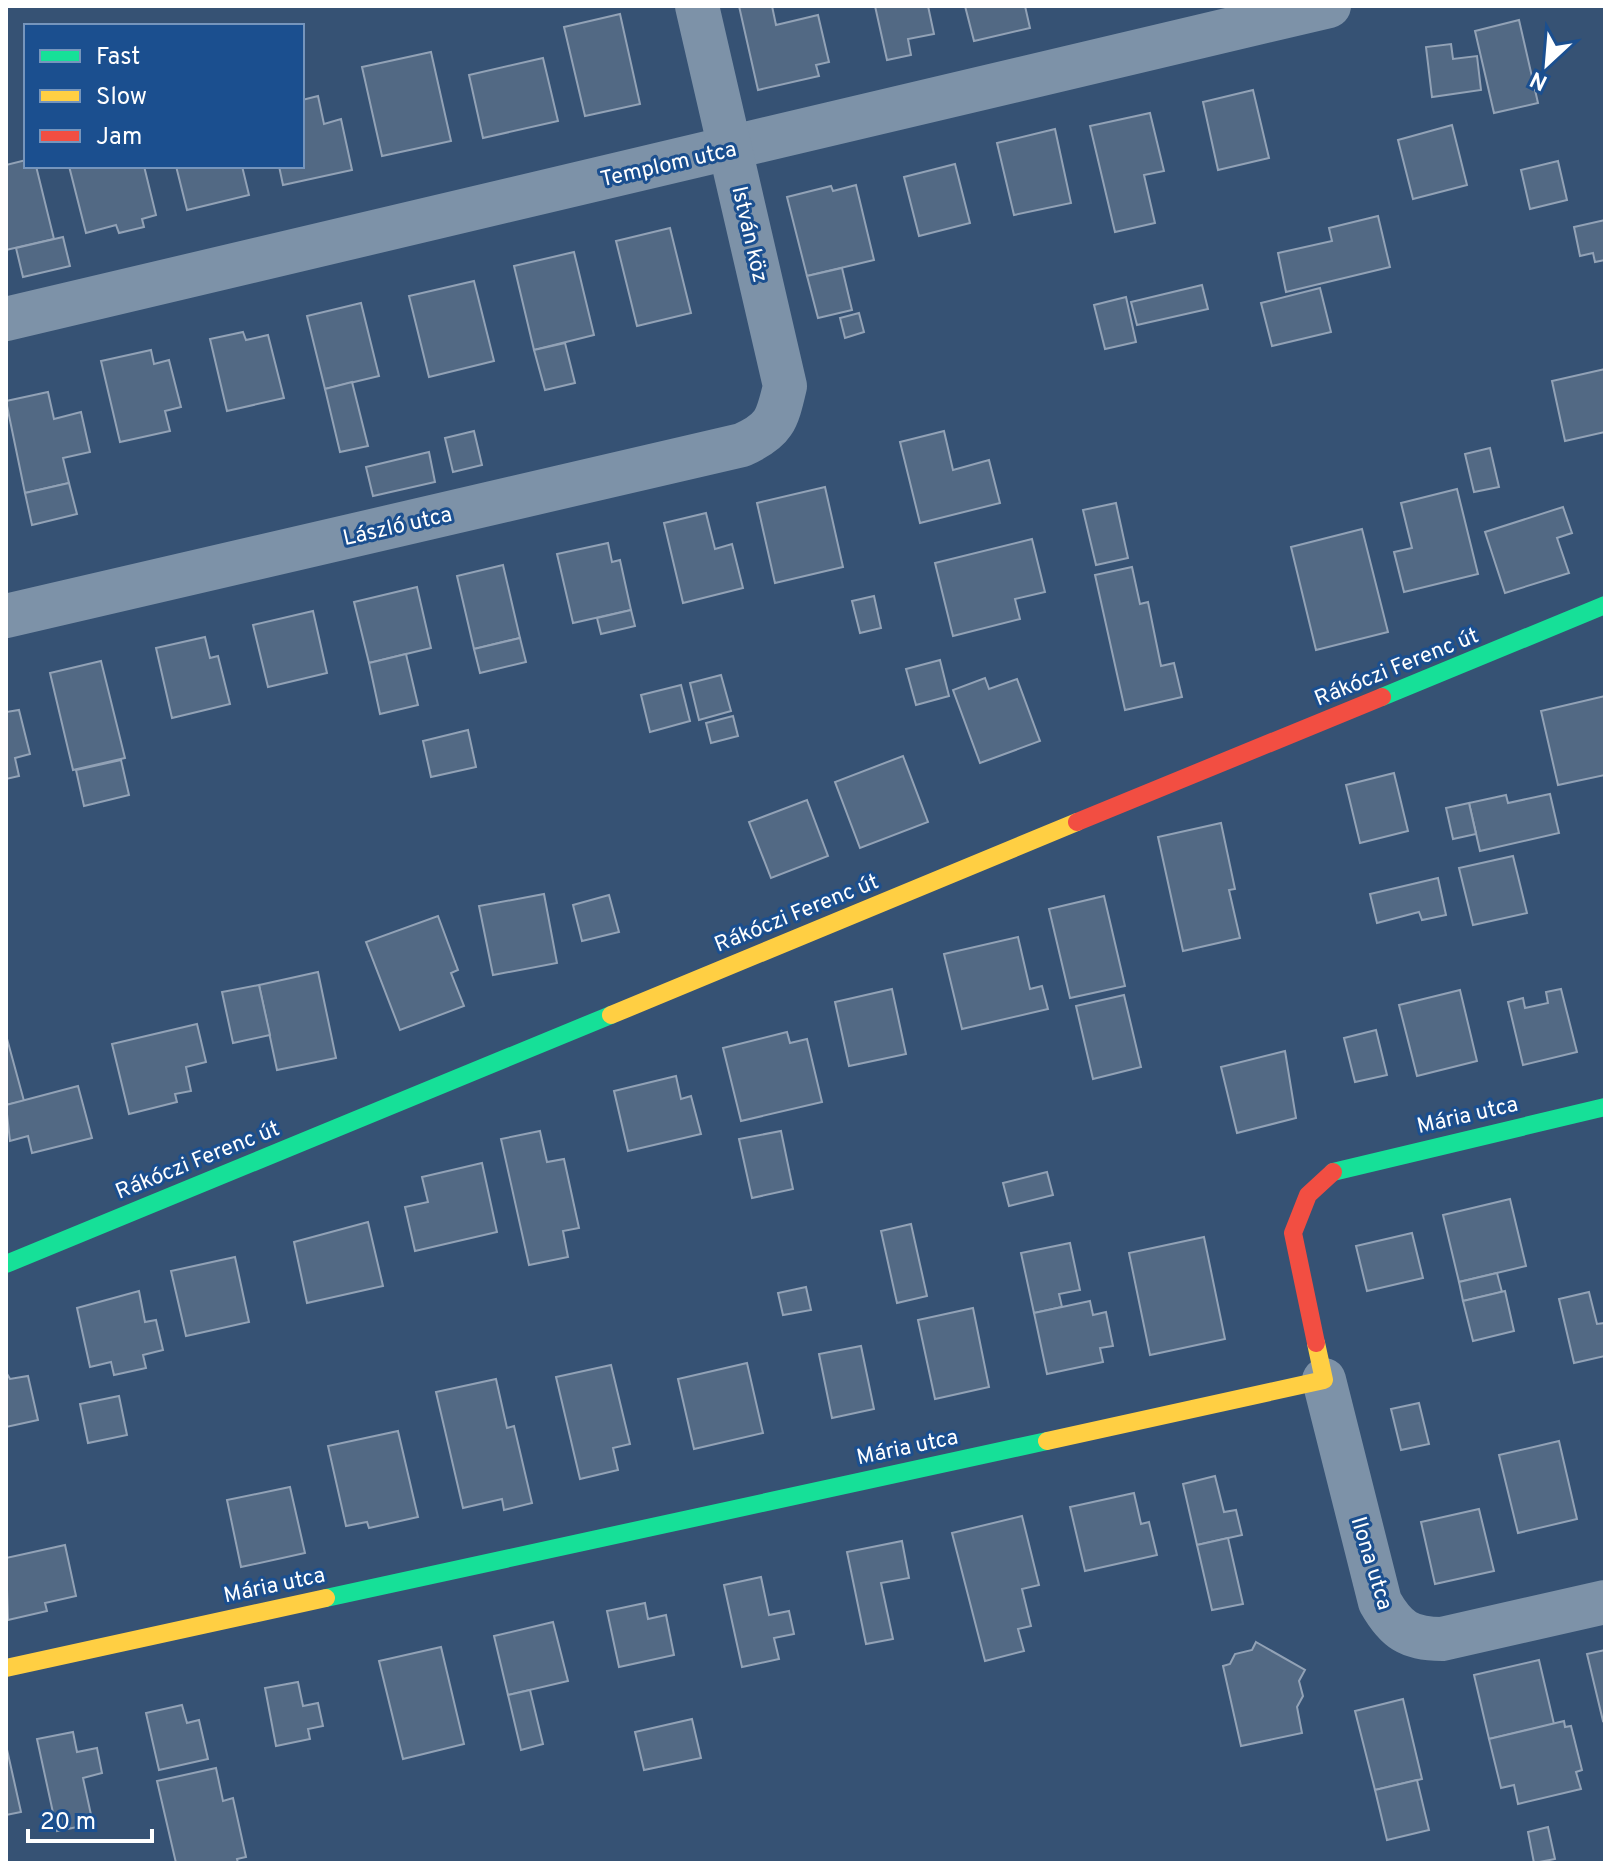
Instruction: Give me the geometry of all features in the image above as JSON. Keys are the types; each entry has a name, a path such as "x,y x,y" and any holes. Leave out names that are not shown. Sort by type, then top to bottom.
{"street":[{"name":"István köz","path":"697,6 785,386 778,416"},
{"name":"Templom utca","path":"6,319 1329,6"},
{"name":"László utca","path":"6,616 742,445 766,434 778,416"},
{"name":"Rákóczi Ferenc út","path":"6,1264 1605,605"},
{"name":"Mária utca","path":"6,1668 1324,1380 1293,1233 1298,1209 1321,1179 1340,1168 1605,1107"},
{"name":"Ilona utca","path":"1324,1380 1380,1602 1400,1631 1417,1639 1442,1639 1605,1602"}],"building":[{"path":"739,6 772,6 776,25 818,15 829,62 816,65 819,76 758,90"},
{"path":"875,6 928,6 934,34 908,39 911,55 887,60"},
{"path":"965,6 1025,6 1030,28 974,41"},
{"path":"620,14 640,104 585,116 564,27"},
{"path":"1519,20 1538,103 1494,113 1475,31"},
{"path":"1451,44 1453,59 1477,56 1481,90 1432,97 1426,47"},
{"path":"431,52 451,141 382,156 362,67"},
{"path":"543,58 558,121 483,138 469,75"},
{"path":"1253,90 1269,158 1218,170 1203,102"},
{"path":"318,96 324,124 341,119 352,170 283,185 279,168 304,168 304,100"},
{"path":"1150,113 1164,171 1144,175 1155,223 1115,232 1090,126"},
{"path":"1452,125 1467,185 1413,199 1398,140"},
{"path":"1055,129 1071,203 1014,215 997,143"},
{"path":"24,160 24,168 36,168 54,239 6,250 6,165"},
{"path":"1558,161 1567,200 1530,209 1521,170"},
{"path":"955,164 970,223 919,236 904,177"},
{"path":"70,168 144,168 156,215 142,219 144,227 119,233 116,225 86,233"},
{"path":"176,168 242,168 249,195 187,210"},
{"path":"856,185 874,260 807,276 787,197 831,186 833,191"},
{"path":"1378,216 1390,267 1286,292 1278,253 1332,241 1329,228"},
{"path":"1605,220 1605,260 1595,262 1593,253 1580,256 1574,227"},
{"path":"670,228 691,313 637,326 616,241"},
{"path":"63,237 70,266 23,277 16,248"},
{"path":"574,252 594,335 534,350 514,266"},
{"path":"842,268 852,310 818,318 807,276"},
{"path":"474,281 494,361 429,377 409,296"},
{"path":"1202,285 1208,309 1137,325 1131,302"},
{"path":"1320,288 1331,332 1272,346 1261,303"},
{"path":"1126,297 1136,342 1105,349 1094,305"},
{"path":"361,303 379,376 325,389 307,316"},
{"path":"859,313 864,332 845,338 840,318"},
{"path":"243,332 246,340 268,335 284,398 227,411 210,339"},
{"path":"565,343 575,383 545,390 534,350"},
{"path":"151,350 154,364 169,360 181,407 165,411 170,431 120,442 101,361"},
{"path":"1605,369 1605,432 1565,441 1552,381"},
{"path":"352,382 368,446 340,452 325,389"},
{"path":"48,392 54,419 81,412 90,452 63,458 69,483 25,493 6,401"},
{"path":"474,431 482,465 453,472 445,438"},
{"path":"944,431 953,470 989,460 1000,503 920,523 900,442"},
{"path":"1490,448 1499,487 1474,492 1465,454"},
{"path":"429,452 435,482 373,496 366,467"},
{"path":"69,483 77,514 32,525 25,493"},
{"path":"825,487 843,567 775,583 757,503"},
{"path":"1457,489 1478,574 1404,592 1394,552 1412,548 1401,503"},
{"path":"1116,503 1128,558 1096,565 1083,510"},
{"path":"1563,507 1572,533 1557,538 1569,573 1505,593 1485,532"},
{"path":"706,513 715,549 732,544 743,588 683,603 664,523"},
{"path":"1362,529 1388,632 1316,650 1291,547"},
{"path":"1032,539 1045,592 1015,599 1020,619 953,636 935,563"},
{"path":"608,543 612,562 620,560 631,610 573,623 557,554"},
{"path":"503,565 520,638 474,649 457,576"},
{"path":"1132,567 1140,604 1148,602 1161,666 1174,663 1182,697 1125,710 1095,575"},
{"path":"417,587 431,648 369,663 354,602"},
{"path":"874,596 881,628 860,633 852,601"},
{"path":"631,610 635,626 601,634 597,618"},
{"path":"313,611 327,673 268,687 253,625"},
{"path":"205,637 210,658 218,656 230,704 172,718 156,648"},
{"path":"520,638 526,662 480,673 474,649"},
{"path":"406,654 418,705 380,714 369,663"},
{"path":"940,660 949,696 916,705 906,669"},
{"path":"101,661 125,758 73,770 50,673"},
{"path":"721,675 731,711 699,720 690,683"},
{"path":"985,678 989,689 1017,679 1040,741 980,763 953,690"},
{"path":"681,685 690,721 650,732 641,695"},
{"path":"1605,696 1605,775 1558,785 1541,711"},
{"path":"19,710 30,754 15,758 19,776 6,779 6,712"},
{"path":"733,716 738,736 711,743 706,723"},
{"path":"468,730 476,767 431,777 423,741"},
{"path":"903,756 928,822 860,848 835,782"},
{"path":"121,760 129,795 84,806 76,770"},
{"path":"1394,773 1408,831 1360,843 1346,785"},
{"path":"1550,794 1559,833 1480,851 1469,803 1506,795 1508,803"},
{"path":"807,800 828,856 771,878 749,822"},
{"path":"1469,803 1476,834 1453,839 1446,808"},
{"path":"1221,823 1235,889 1229,890 1240,938 1183,951 1158,837"},
{"path":"1513,856 1527,913 1473,925 1459,868"},
{"path":"1438,878 1446,915 1422,920 1419,912 1377,923 1370,894"},
{"path":"544,894 557,963 493,975 479,906"},
{"path":"609,895 619,932 582,941 573,905"},
{"path":"1104,896 1125,986 1070,998 1049,909"},
{"path":"438,916 458,970 451,973 464,1006 400,1030 366,942"},
{"path":"1018,937 1030,989 1042,986 1048,1009 962,1029 944,954"},
{"path":"318,972 336,1058 277,1070 259,985"},
{"path":"259,985 270,1035 233,1043 222,992"},
{"path":"892,989 906,1054 849,1066 835,1002"},
{"path":"1561,989 1577,1052 1523,1065 1508,1002 1523,998 1525,1008 1548,1003 1546,992"},
{"path":"1460,990 1477,1061 1417,1076 1399,1005"},
{"path":"1124,995 1141,1067 1093,1079 1076,1006"},
{"path":"197,1024 206,1062 186,1067 191,1091 175,1094 177,1102 129,1114 112,1044"},
{"path":"1376,1030 1387,1075 1355,1082 1344,1038"},
{"path":"787,1032 790,1043 807,1039 822,1102 741,1121 723,1048"},
{"path":"6,1035 24,1101 6,1105"},
{"path":"1285,1051 1296,1118 1237,1133 1221,1067"},
{"path":"676,1076 681,1099 691,1096 701,1134 628,1151 614,1091"},
{"path":"78,1086 92,1138 32,1153 28,1136 10,1141 6,1105"},
{"path":"540,1131 547,1162 564,1159 579,1228 563,1231 568,1257 529,1265 501,1139"},
{"path":"781,1131 793,1189 752,1198 739,1139"},
{"path":"482,1163 497,1232 415,1251 405,1207 428,1202 422,1177"},
{"path":"1047,1172 1053,1195 1009,1206 1003,1183"},
{"path":"1510,1199 1526,1266 1459,1282 1443,1215"},
{"path":"368,1222 383,1286 307,1303 294,1242"},
{"path":"911,1224 927,1296 897,1303 881,1231"},
{"path":"1412,1233 1423,1278 1367,1291 1356,1246"},
{"path":"1204,1237 1225,1339 1150,1355 1129,1253"},
{"path":"1070,1243 1080,1290 1059,1294 1062,1307 1034,1313 1021,1253"},
{"path":"235,1257 249,1322 186,1336 171,1271"},
{"path":"1497,1273 1502,1292 1463,1301 1459,1282"},
{"path":"806,1287 811,1310 783,1315 778,1293"},
{"path":"139,1291 145,1322 156,1320 163,1350 143,1355 146,1368 114,1375 111,1362 90,1367 77,1308"},
{"path":"1505,1291 1514,1331 1473,1341 1463,1301"},
{"path":"1589,1292 1597,1324 1605,1323 1605,1356 1574,1363 1559,1299"},
{"path":"1090,1301 1093,1315 1106,1312 1113,1346 1100,1348 1103,1362 1047,1374 1034,1313"},
{"path":"973,1308 989,1387 935,1399 918,1320"},
{"path":"861,1346 874,1409 832,1418 819,1354"},
{"path":"747,1363 763,1433 694,1449 678,1379"},
{"path":"611,1365 630,1444 613,1448 618,1470 580,1479 556,1377"},
{"path":"6,1372 10,1379 28,1376 38,1420 6,1427"},
{"path":"496,1379 507,1428 514,1426 532,1503 504,1510 502,1499 463,1508 436,1392"},
{"path":"119,1396 127,1435 88,1443 80,1404"},
{"path":"1419,1403 1429,1444 1401,1450 1391,1409"},
{"path":"398,1431 418,1517 369,1528 367,1522 346,1526 328,1446"},
{"path":"1559,1441 1577,1519 1518,1533 1499,1455"},
{"path":"1215,1476 1224,1512 1236,1510 1242,1535 1197,1545 1183,1484"},
{"path":"290,1487 305,1553 241,1567 227,1500"},
{"path":"1134,1493 1141,1524 1149,1522 1157,1555 1085,1571 1070,1507"},
{"path":"1479,1509 1494,1571 1435,1584 1421,1522"},
{"path":"1022,1516 1039,1585 1022,1589 1031,1626 1018,1629 1024,1651 985,1661 952,1533"},
{"path":"1228,1538 1243,1604 1212,1610 1197,1545"},
{"path":"902,1541 909,1578 881,1583 893,1639 866,1644 847,1552"},
{"path":"65,1545 76,1596 45,1603 47,1611 8,1620 6,1558"},
{"path":"761,1577 769,1615 789,1611 794,1634 774,1638 779,1659 742,1667 724,1585"},
{"path":"645,1603 648,1619 666,1615 674,1655 619,1667 607,1611"},
{"path":"553,1622 568,1681 508,1695 494,1636"},
{"path":"1256,1642 1305,1670 1299,1681 1303,1696 1297,1707 1302,1733 1241,1746 1223,1666 1230,1664 1235,1654 1252,1650"},
{"path":"441,1647 464,1744 403,1759 379,1661"},
{"path":"1605,1650 1605,1720 1603,1721 1587,1654"},
{"path":"1539,1660 1554,1724 1489,1739 1474,1675"},
{"path":"298,1682 303,1706 318,1703 323,1726 308,1729 310,1739 276,1746 265,1688"},
{"path":"530,1690 543,1744 521,1750 508,1695"},
{"path":"1403,1699 1422,1779 1375,1790 1355,1711"},
{"path":"182,1705 187,1723 199,1720 208,1759 159,1770 146,1713"},
{"path":"692,1719 701,1758 644,1770 635,1732"},
{"path":"1564,1721 1565,1727 1571,1726 1582,1770 1576,1772 1581,1789 1518,1804 1514,1785 1501,1788 1489,1739"},
{"path":"73,1732 77,1752 97,1748 102,1773 83,1778 93,1824 57,1831 37,1739"},
{"path":"6,1745 21,1812 6,1815"},
{"path":"216,1768 223,1801 233,1798 246,1857 237,1859 238,1863 176,1863 157,1781"},
{"path":"1417,1780 1429,1830 1387,1840 1375,1790"},
{"path":"1548,1827 1555,1859 1534,1863 1528,1832"}],"traffic: fast":[{"path":"1382,697 1605,605"},
{"path":"6,1264 611,1015"},
{"path":"1333,1172 1605,1107"},
{"path":"326,1598 1047,1441"}],"traffic: slow":[{"path":"611,1015 1077,822"},
{"path":"1047,1441 1324,1380 1316,1343"},
{"path":"6,1668 326,1598"}],"traffic: jam":[{"path":"1077,822 1382,697"},
{"path":"1316,1343 1293,1233 1308,1195 1333,1172"}]}
